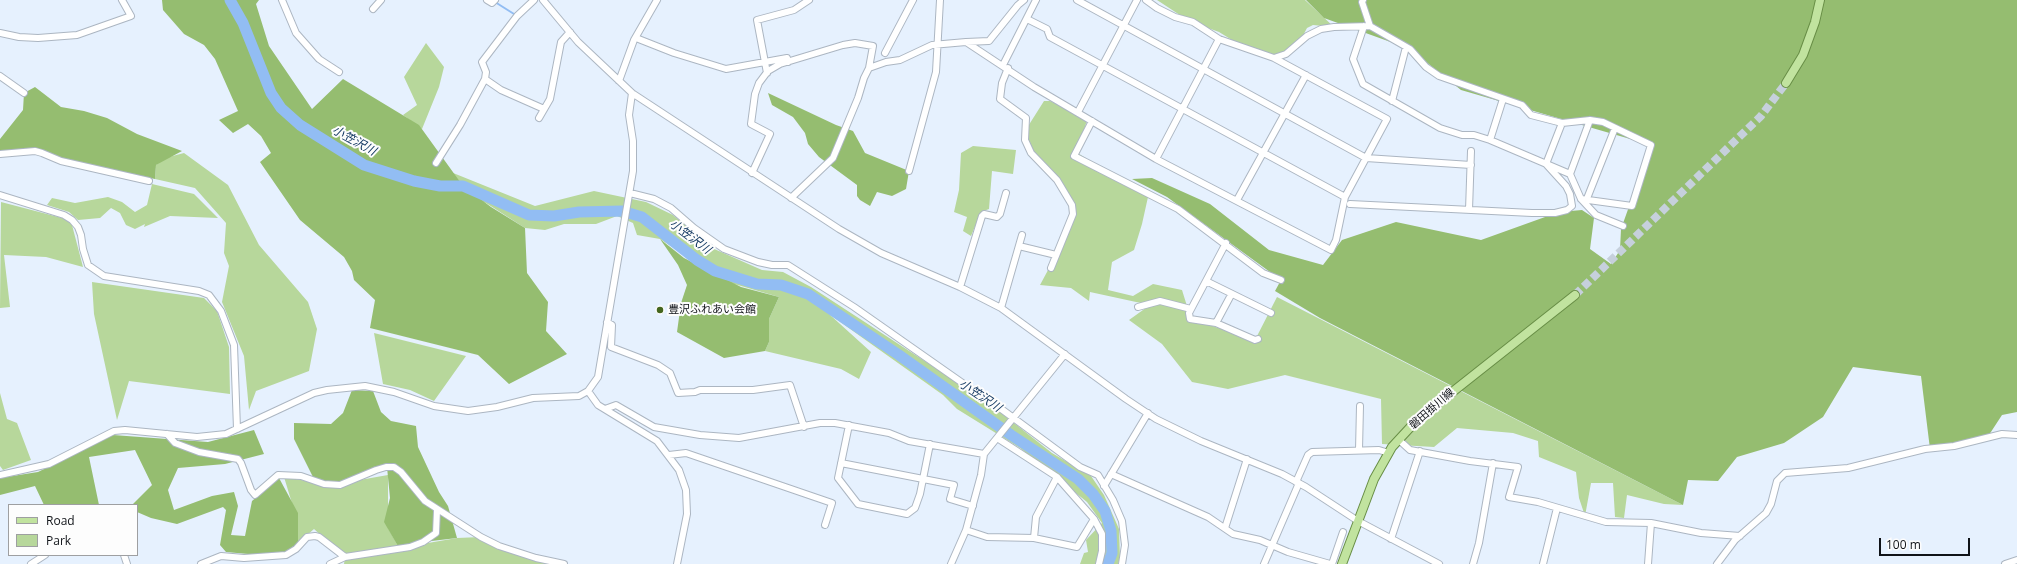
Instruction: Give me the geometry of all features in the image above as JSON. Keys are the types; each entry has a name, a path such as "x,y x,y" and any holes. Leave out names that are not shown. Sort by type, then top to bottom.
{"main road":[{"path":"1786,83 1803,55 1815,22 1820,0"},
{"name":"磐田掛川線","path":"1342,564 1374,479 1389,453 1399,440 1417,420 1574,294"}],"street":[{"path":"0,33 19,37 38,38 77,35 131,16 122,0"},
{"path":"282,0 296,33 319,59 339,72"},
{"path":"373,10 382,0"},
{"path":"487,0 492,3 495,0"},
{"path":"436,163 460,125 485,80 486,72 482,62 517,16 534,0"},
{"path":"543,0 570,32 632,93 752,173 857,240 881,253 960,287 1001,308 1126,399 1148,413 1201,441 1247,459 1297,482 1358,521 1439,564"},
{"path":"619,81 636,38 657,0"},
{"path":"767,73 757,20 794,10 809,0"},
{"path":"885,53 913,0"},
{"path":"910,172 936,72 940,0"},
{"path":"869,68 886,62 900,60 938,44 989,41 994,38 1018,5 1024,0"},
{"path":"1036,0 1005,67 1000,99 1026,118 1025,140 1031,152 1057,180 1072,205 1073,214 1051,268"},
{"path":"1077,0 1366,158 1471,165"},
{"path":"1078,112 1137,0"},
{"path":"966,42 1092,121 1156,159 1331,250 1336,240 1345,197 1387,119 1274,58 1219,40 1193,22 1175,17 1156,8 1146,0"},
{"path":"1363,0 1362,2 1367,26 1353,59 1363,84 1440,128 1462,135 1474,135 1490,140 1570,174 1584,200 1596,215 1623,226"},
{"path":"1027,19 1047,29 1050,37 1345,197"},
{"path":"1274,58 1286,54 1313,32 1334,26 1367,26 1406,47 1426,67 1439,76 1522,105 1531,115 1562,123 1590,120 1603,122 1651,145 1632,206 1584,200"},
{"path":"539,118 550,99 561,42 570,32"},
{"path":"636,38 680,56 726,69 787,58 788,62"},
{"path":"1156,159 1219,40"},
{"path":"752,173 770,134 751,124 755,94 759,83 767,73 788,62 843,45 855,43 873,46 869,68 833,158 791,198"},
{"path":"1392,101 1406,47"},
{"path":"1237,200 1306,75"},
{"path":"0,76 24,93"},
{"path":"485,80 501,90 544,109"},
{"path":"0,475 48,464 114,431 125,430 211,436 237,429 314,393 327,390 365,386 394,392 434,406 468,411 496,407 533,398 579,396 588,391 598,377 624,218 630,193 634,161 633,141 628,115 632,93"},
{"path":"1490,140 1503,99"},
{"path":"1570,174 1590,120"},
{"path":"1092,121 1074,156 1178,209 1226,243 1263,273 1281,280"},
{"path":"1546,164 1562,123"},
{"path":"1584,200 1615,128"},
{"path":"1469,210 1471,151"},
{"path":"0,154 42,153 61,161 149,181"},
{"path":"1350,204 1532,213 1555,213 1567,210 1572,206 1570,194 1566,186 1546,164"},
{"path":"630,193 654,199 671,208 694,228 724,249 758,262 772,265 788,265 854,307 971,389 985,397 1011,419 1080,467 1098,475 1113,500 1122,521 1125,545 1122,564"},
{"path":"960,287 982,216 984,214 997,216 1000,214 1006,193"},
{"path":"0,195 64,215 72,220 78,227 81,235 83,249 88,265 104,276 199,291 209,295 221,311 234,345 237,429"},
{"path":"1001,308 1022,235"},
{"path":"1226,243 1189,313 1190,320 1216,323 1255,340 1258,339"},
{"path":"1019,246 1056,255"},
{"path":"1206,281 1231,295 1271,313"},
{"path":"1216,323 1231,295"},
{"path":"1138,307 1160,301 1191,309"},
{"path":"607,322 612,325 611,347 658,365 670,373 678,393 696,392 700,390 753,390 790,384 804,427"},
{"path":"951,564 966,530 973,506 984,454 1065,354"},
{"path":"588,391 598,405 650,435 657,441 679,470 687,500 686,526 677,564"},
{"path":"605,409 616,405 654,427 700,435 739,438 820,423 849,425 889,433 909,441 984,454"},
{"path":"1359,450 1360,406"},
{"path":"1104,486 1148,413"},
{"path":"849,425 838,478 858,504 907,514 915,508 924,479 930,444"},
{"path":"168,434 175,443 219,457 238,459 241,463 251,490 255,494 278,475 301,476 324,484 340,485 376,470 386,467 394,467 401,472 425,501 481,537 499,546 536,558 564,564"},
{"path":"1717,564 1740,536 1766,513 1771,504 1777,481 1785,473 1848,468 1925,449 1954,446 2002,434 2017,435"},
{"path":"998,437 1057,477 1094,519 1102,534 1102,551 1099,564"},
{"path":"1399,440 1410,450 1470,461 1518,467 1509,497 1558,508 1606,522 1652,524 1701,533 1740,536"},
{"path":"1264,564 1308,455 1312,452 1359,450 1379,450 1389,453"},
{"path":"1391,539 1420,451"},
{"path":"669,455 686,453 832,503 825,525"},
{"path":"1225,528 1247,459"},
{"path":"841,463 954,485 950,499 973,506"},
{"path":"1473,564 1493,463"},
{"path":"1111,474 1208,518 1233,534 1260,540 1331,564 1343,532"},
{"path":"1034,538 1036,517 1057,477"},
{"path":"1543,564 1558,508"},
{"path":"330,564 345,557 410,547 423,542 436,533 437,510"},
{"path":"966,530 987,537 1034,538 1077,548 1094,519"},
{"path":"1648,564 1652,524"},
{"path":"202,564 221,556 244,558 286,555 296,549 307,537 315,536 319,537 345,557"},
{"path":"31,564 43,556"},
{"path":"2004,564 2017,560"}],"green space":[{"path":"162,0 259,0 256,4 269,46 312,109 343,79 419,125 463,186 491,207 525,228 527,273 548,302 546,331 567,354 509,384 478,355 370,328 375,300 354,280 352,271 344,257 300,220 260,162 271,153 261,136 248,124 233,133 219,120 238,111 215,59 204,45 184,34 163,10"},
{"path":"1157,0 1305,0 1334,27 1313,25 1307,28 1299,43 1286,54 1269,56 1245,48 1219,32 1189,21"},
{"path":"1306,0 2017,0 2017,412 2002,415 1987,438 1930,449 1921,376 1853,367 1823,417 1784,443 1737,457 1718,481 1688,480 1683,505 1320,318 1275,291 1281,280 1167,197 1132,179 1152,178 1210,204 1269,250 1323,265 1342,240 1396,222 1481,240 1559,212 1582,210 1594,218 1590,249 1611,264 1620,250 1621,229 1651,145 1461,90 1410,49 1324,18"},
{"path":"426,43 444,67 439,87 422,129 403,115 417,105 404,77"},
{"path":"269,64 316,122 411,156 535,206 594,191 646,202 673,215 712,248 762,270 783,272 811,287 986,401 1052,453 1091,476 1104,495 1119,529 1120,558 1118,564 1080,564 1084,553 1088,552 1086,540 1102,523 1087,502 1020,448 957,409 943,395 829,314 871,352 859,379 841,369 765,351 769,342 769,319 779,297 724,281 660,239 637,235 633,223 617,216 596,224 564,224 545,230 525,228 486,203 294,127"},
{"path":"35,87 61,107 84,111 107,118 137,134 182,151 156,165 155,179 64,159 36,148 0,151 0,139 23,110 24,93"},
{"path":"768,93 836,125 853,131 865,153 909,171 906,189 892,196 877,192 870,206 860,200 857,196 857,185 819,157 808,144 805,133 793,117 772,105"},
{"path":"1044,101 1050,101 1088,118 1076,152 1148,197 1134,250 1112,262 1108,290 1133,296 1153,284 1182,290 1191,319 1255,340 1277,297 1683,505 1664,504 1627,495 1624,518 1615,517 1613,483 1591,483 1585,516 1579,498 1576,472 1539,457 1538,441 1513,433 1457,428 1434,447 1382,444 1381,399 1285,375 1228,389 1192,382 1162,344 1129,320 1150,305 1090,292 1089,301 1071,288 1040,285 1054,259 1072,217 1072,205 1063,191 1031,153 1025,131"},
{"path":"973,146 1016,150 1013,174 992,171 989,209 981,212 971,236 963,231 967,217 954,212 959,190 961,153"},
{"path":"184,153 228,185 259,245 308,302 317,329 309,371 256,391 249,410 244,356 222,302 229,266 224,253 226,223 195,188 155,179 156,165 165,158"},
{"path":"152,184 194,194 218,218 170,216 144,227 145,224 135,229 126,225 120,213 111,208 100,218 78,220 69,212 47,205 52,198 75,203 108,197 122,202 135,212 147,205"},
{"path":"1,202 66,219 72,225 83,267 46,257 4,255 10,307 0,308"},
{"path":"660,239 684,258 741,287 779,297 769,319 769,342 765,351 724,358 677,332 681,303 687,285 678,265"},
{"path":"92,282 204,298 217,311 229,347 230,394 129,381 117,420 94,314"},
{"path":"374,333 466,356 434,401 410,390 383,384"},
{"path":"352,390 373,391 381,412 391,421 416,426 418,447 439,492 448,506 457,538 423,542 399,548 384,522 390,498 387,467 331,485 315,481 294,439 294,423 331,424 343,413"},
{"path":"0,393 7,419 17,423 31,460 3,470 0,466"},
{"path":"254,430 264,454 225,464 178,468 168,490 174,510 212,496 234,492 238,506 231,535 245,536 252,501 279,478 298,513 298,543 284,553 259,555 226,552 220,545 226,510 223,507 177,524 151,518 138,512 138,504 133,504 152,485 135,450 89,457 99,504 44,504 35,486 0,495 0,478 38,472 113,435 208,442"},
{"path":"388,475 388,528 399,548 457,538 481,537 563,564 344,564 345,557 314,529 298,543 298,523 284,477 331,485"}],"waterway":[{"name":"小笠沢川","path":"230,0 243,23 271,93 281,108 300,125 364,165 414,181 440,186 463,186 529,215 554,216 579,212 622,211 642,217 697,260 715,271 757,284 781,285 808,294 899,355 1011,435 1078,479 1093,494 1105,511 1111,531 1112,553 1108,564"},
{"path":"495,2 514,14"}],"tunnel":[{"path":"1575,295 1761,116 1786,83"}],"place":[{"name":"豊沢ふれあい会館","path":"660,310"}]}
